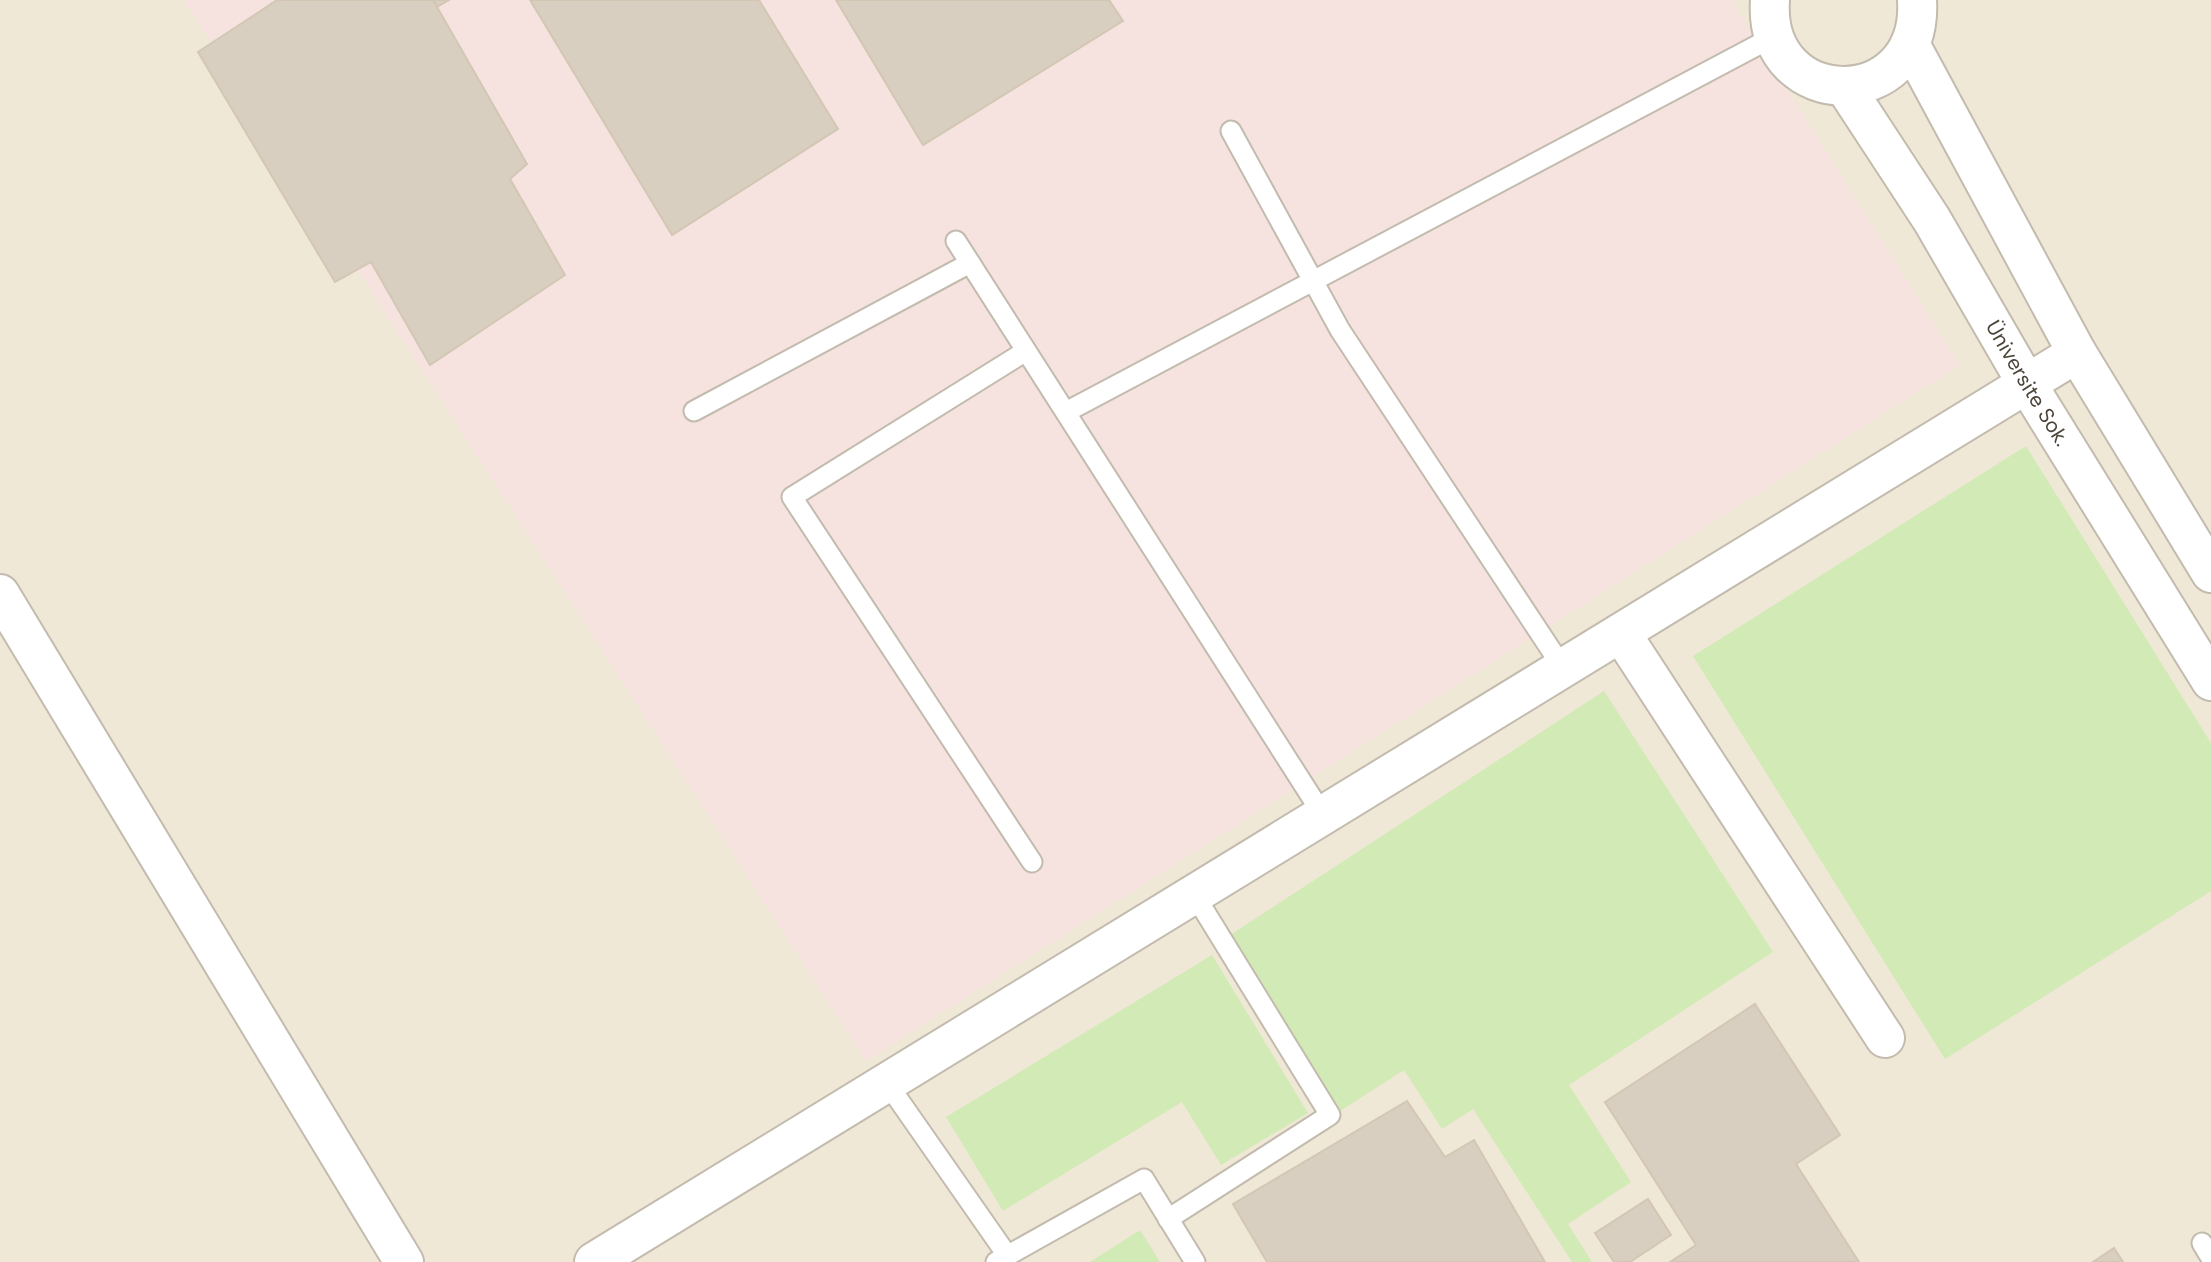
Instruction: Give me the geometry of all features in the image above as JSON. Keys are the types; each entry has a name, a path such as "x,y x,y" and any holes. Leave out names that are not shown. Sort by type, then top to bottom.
{"street":[{"path":"1771,18 1782,55 1796,70 1813,81 1845,86 1873,81 1890,71 1904,56 1918,18 1917,0"},
{"path":"1910,44 2077,353 2211,573"},
{"name":"Üniversite Sok.","path":"1845,86 1932,220 2027,384 2211,681"},
{"path":"594,1262 2077,353"},
{"path":"0,594 404,1262"},
{"path":"1621,633 1885,1038"}],"lane":[{"path":"1066,412 1313,281 1771,18"},
{"path":"1231,131 1339,330 1563,668"},
{"path":"956,241 1324,815"},
{"path":"694,411 970,263"},
{"path":"1026,351 792,497 1032,862"},
{"path":"1168,1219 1330,1115 1194,894"},
{"path":"887,1083 1001,1259 1144,1179 1195,1262"}],"shaded area":[{"path":"0,0 2211,0 2211,1262 0,1262"},
{"path":"184,0 1731,0 1960,365 866,1061"}],"green space":[{"path":"2026,446 2211,743 2211,891 1945,1059 1693,656"},
{"path":"1604,691 1773,952 1569,1085 1631,1182 1568,1224 1592,1262 1572,1262 1473,1109 1442,1129 1404,1070 1337,1113 1224,939"},
{"path":"1212,955 1308,1113 1221,1165 1182,1102 1003,1211 946,1117"},
{"path":"1140,1230 1160,1262 1090,1262"}],"building":[{"path":"277,0 433,0 527,164 510,179 565,275 430,365 371,262 335,282 198,52"},
{"path":"433,0 449,0 437,7"},
{"path":"530,0 759,0 838,129 672,235"},
{"path":"836,0 1109,0 1123,21 923,145"},
{"path":"1755,1004 1840,1135 1796,1164 1859,1262 1670,1262 1696,1245 1605,1102"},
{"path":"1407,1101 1445,1157 1474,1140 1545,1262 1267,1262 1233,1204"},
{"path":"1648,1199 1671,1235 1630,1262 1614,1262 1595,1233"},
{"path":"2114,1248 2123,1262 2093,1262"}]}
